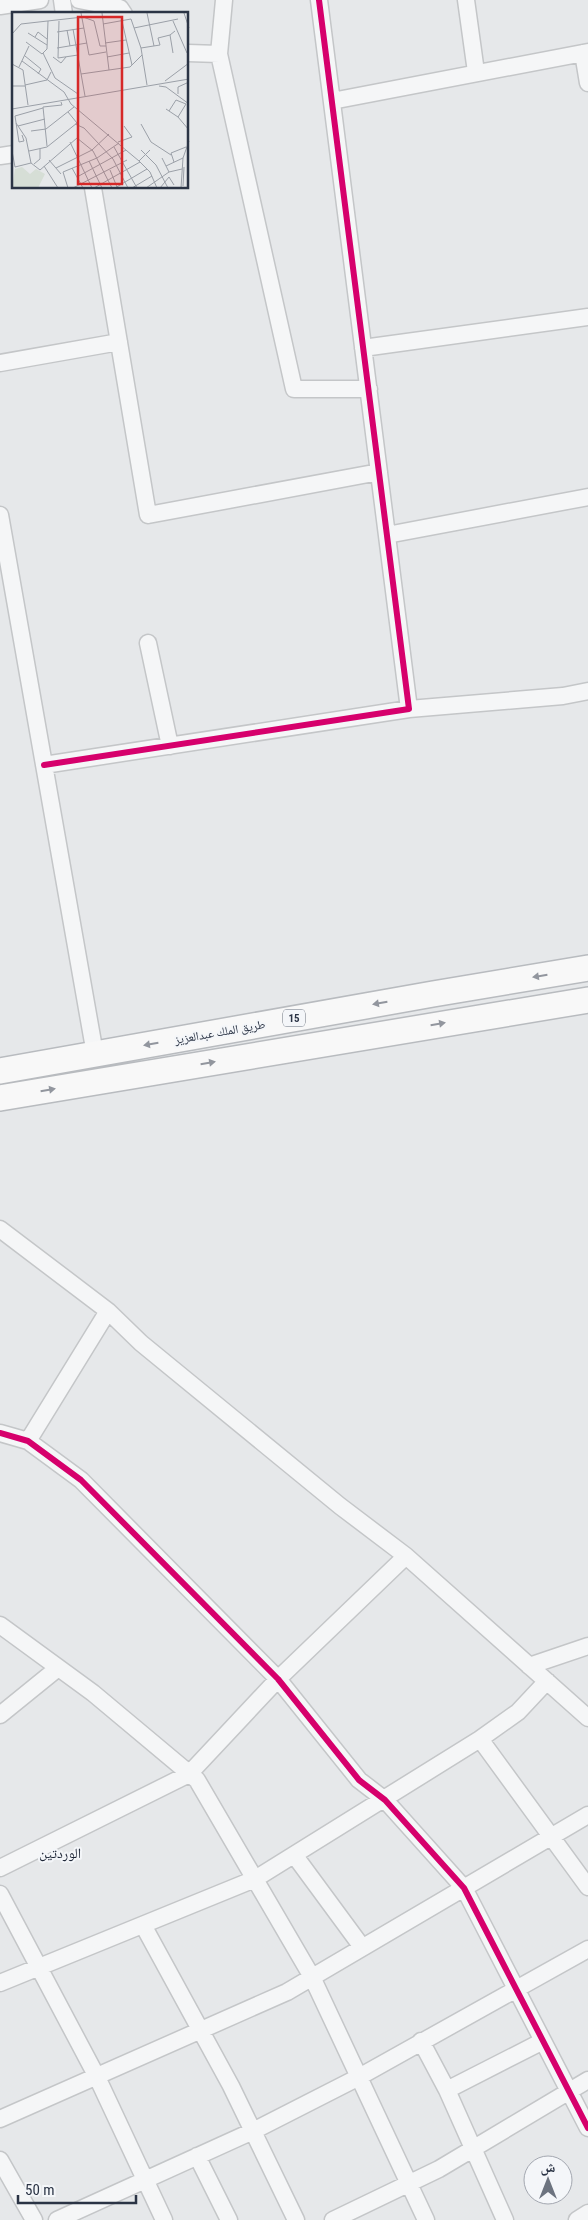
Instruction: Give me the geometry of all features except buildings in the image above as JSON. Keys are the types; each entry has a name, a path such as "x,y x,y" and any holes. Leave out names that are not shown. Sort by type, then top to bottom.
{"highway":[{"name":"طريق الملك عبدالعزيز","path":"0,1071 588,968"},
{"path":"0,1098 588,1000"}],"street":[{"path":"0,6 40,0"},
{"path":"79,0 123,7"},
{"path":"224,0 219,54 294,390 369,390"},
{"path":"319,0 409,709"},
{"path":"466,0 476,72"},
{"path":"332,101 585,52 588,83"},
{"path":"189,53 219,54"},
{"path":"93,189 148,515 379,472"},
{"path":"364,348 588,317"},
{"path":"0,363 119,342"},
{"path":"387,535 588,496"},
{"path":"0,516 94,1054"},
{"path":"148,642 170,746"},
{"path":"44,765 409,709 563,696 588,691"},
{"path":"0,1229 108,1311 141,1342 317,1487 406,1556 588,1718"},
{"path":"28,1441 108,1311"},
{"path":"0,1433 28,1441 81,1480 278,1679 359,1780 385,1800 464,1888 588,2128"},
{"path":"0,1868 189,1774 278,1679 406,1556"},
{"path":"0,1625 92,1693 197,1780 312,1977 426,2220"},
{"path":"529,1666 588,1646"},
{"path":"0,1715 58,1668"},
{"path":"0,1984 255,1879 385,1800 480,1738 518,1712 547,1681"},
{"path":"480,1738 588,1887"},
{"path":"0,2119 287,1992 588,1815"},
{"path":"295,1856 362,1947"},
{"path":"0,1894 37,1968 97,2077 164,2220"},
{"path":"143,1925 253,2131 296,2220"},
{"path":"57,2220 253,2131 359,2076 588,1949"},
{"path":"421,2041 447,2090 505,2220"},
{"path":"447,2090 543,2041"},
{"path":"333,2220 409,2184 474,2149 588,2080"},
{"path":"197,2156 229,2220"},
{"path":"0,2160 34,2220"},
{"path":"577,2220 588,2213"}],"cycle path":[{"path":"44,765 409,709 319,0"},
{"path":"0,1433 28,1441 81,1480 278,1679 359,1780 385,1800 464,1888 588,2128"}],"district":[{"name":"الوردتين","path":"60,1853"}]}
